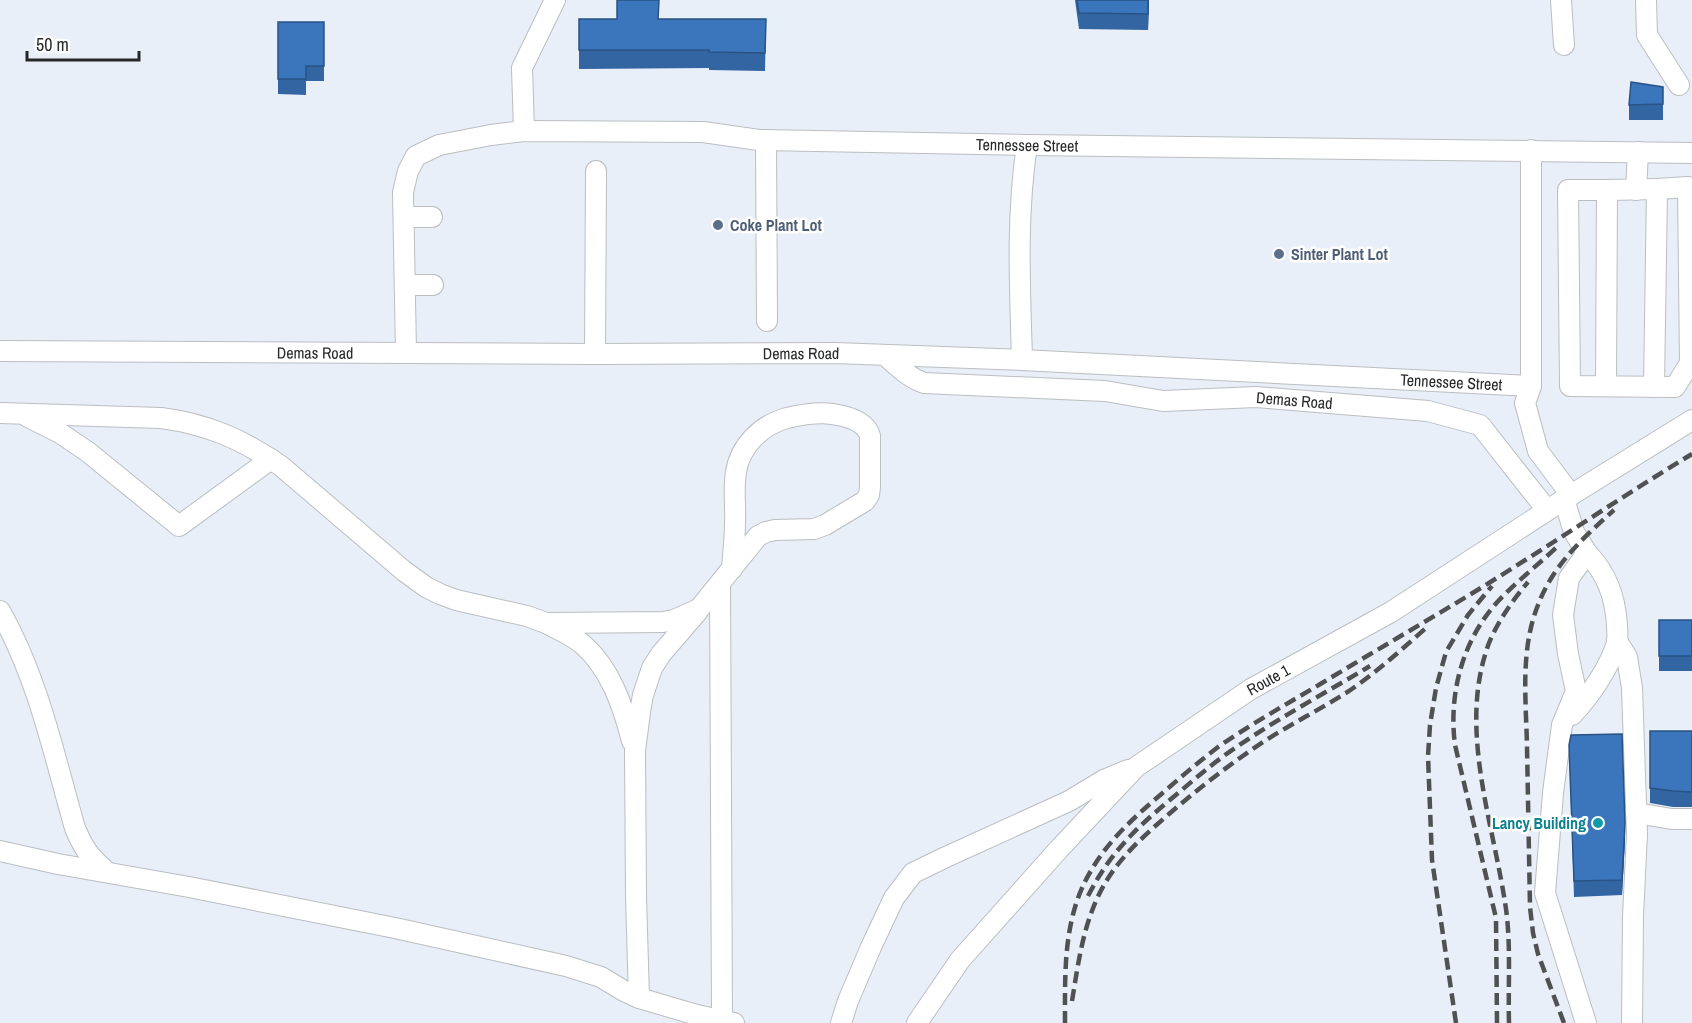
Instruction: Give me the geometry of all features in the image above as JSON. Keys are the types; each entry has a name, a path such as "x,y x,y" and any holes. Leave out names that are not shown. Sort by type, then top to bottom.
{"street":[{"path":"524,131 522,68 555,0"},
{"path":"1561,0 1564,45"},
{"path":"1646,0 1647,35 1679,85"},
{"name":"Tennessee Street","path":"406,352 403,192 408,171 416,156 439,145 491,135 524,131 703,132 766,140 1692,153"},
{"path":"766,140 767,321"},
{"path":"1022,360 1019,247 1021,193 1028,145"},
{"path":"1531,150 1530,386 1525,403 1538,451 1568,497 1574,532 1609,583 1616,611 1617,641 1602,674 1587,700 1562,725"},
{"path":"1636,190 1638,152"},
{"path":"595,354 596,171"},
{"path":"1690,187 1690,363 1675,387 1570,386 1568,190 1657,189 1690,187"},
{"path":"1654,387 1657,189"},
{"path":"1606,386 1607,190"},
{"path":"404,217 432,217"},
{"path":"405,285 434,285"},
{"name":"Demas Road","path":"0,351 885,355 907,374 924,383 1105,392 1163,401 1256,397 1428,411 1480,425 1547,510"},
{"name":"Tennessee Street","path":"885,355 1530,386"},
{"path":"0,413 161,418 186,421 211,428 238,440 281,466 426,586 456,600 519,614 546,623 579,641 605,672 620,702 635,751"},
{"path":"21,413 60,432 88,452 179,526 271,459"},
{"path":"0,851 395,928 566,966 601,977 639,998 676,1010 728,1022 726,576 735,522 736,473 745,447 769,425 794,417 827,413 847,417 868,429 870,436 870,487 865,501 814,529 775,530 758,536 726,576 699,609 661,654 652,669 643,695 635,751 639,998"},
{"name":"Route 1","path":"917,1023 960,960 1136,767 1251,689 1391,612 1547,510 1692,420"},
{"path":"1586,1023 1545,893 1552,793 1562,725 1576,691 1563,615 1569,578 1587,553"},
{"path":"546,623 663,622 674,620 699,609"},
{"path":"0,611 31,677 75,828 89,855 107,872"},
{"path":"1617,641 1627,657 1632,688 1637,834 1633,916 1632,1023"},
{"path":"841,1023 848,1001 894,898 913,873 1069,801 1104,780 1136,767"},
{"path":"1636,813 1672,819 1692,819"}],"shaded area":[{"path":"0,0 1692,0 1692,1023 0,1023"}],"building":[{"path":"617,0 659,0 658,19 766,19 765,53 709,52 709,50 579,50 579,19 617,19"},
{"path":"1077,0 1148,0 1148,14 1079,13"},
{"path":"278,22 324,22 324,66 306,66 306,79 278,79"},
{"path":"1631,82 1663,87 1663,104 1629,105"},
{"path":"1659,620 1692,620 1692,656 1659,656"},
{"path":"1650,731 1692,731 1692,792 1650,788"},
{"name":"Lancy Building","path":"1622,734 1625,823 1622,880 1574,881 1569,745 1571,735"}],"railway":[{"path":"1065,1023 1066,963 1076,905 1099,857 1116,836 1145,808 1211,752 1243,730 1494,580 1692,454"},
{"path":"1564,1023 1538,954 1530,907 1526,657 1532,622 1552,577 1580,542 1614,510"},
{"path":"1497,1023 1496,918 1455,745 1454,704 1457,684 1469,646 1489,611 1558,546"},
{"path":"1509,1023 1508,923 1481,776 1476,708 1480,675 1489,643 1506,611 1528,582"},
{"path":"1456,1023 1432,860 1428,756 1430,725 1436,688 1446,652 1468,615 1492,586"},
{"path":"1072,1001 1088,923 1099,894 1113,871 1135,845 1180,804 1227,768 1263,742 1349,691 1379,669 1426,628"},
{"path":"1088,896 1105,867 1124,843 1204,771 1260,731 1370,666"}],"place":[{"name":"Coke Plant Lot","path":"718,225"},
{"name":"Sinter Plant Lot","path":"1279,254"},
{"name":"Lancy Building","path":"1598,823"}]}
